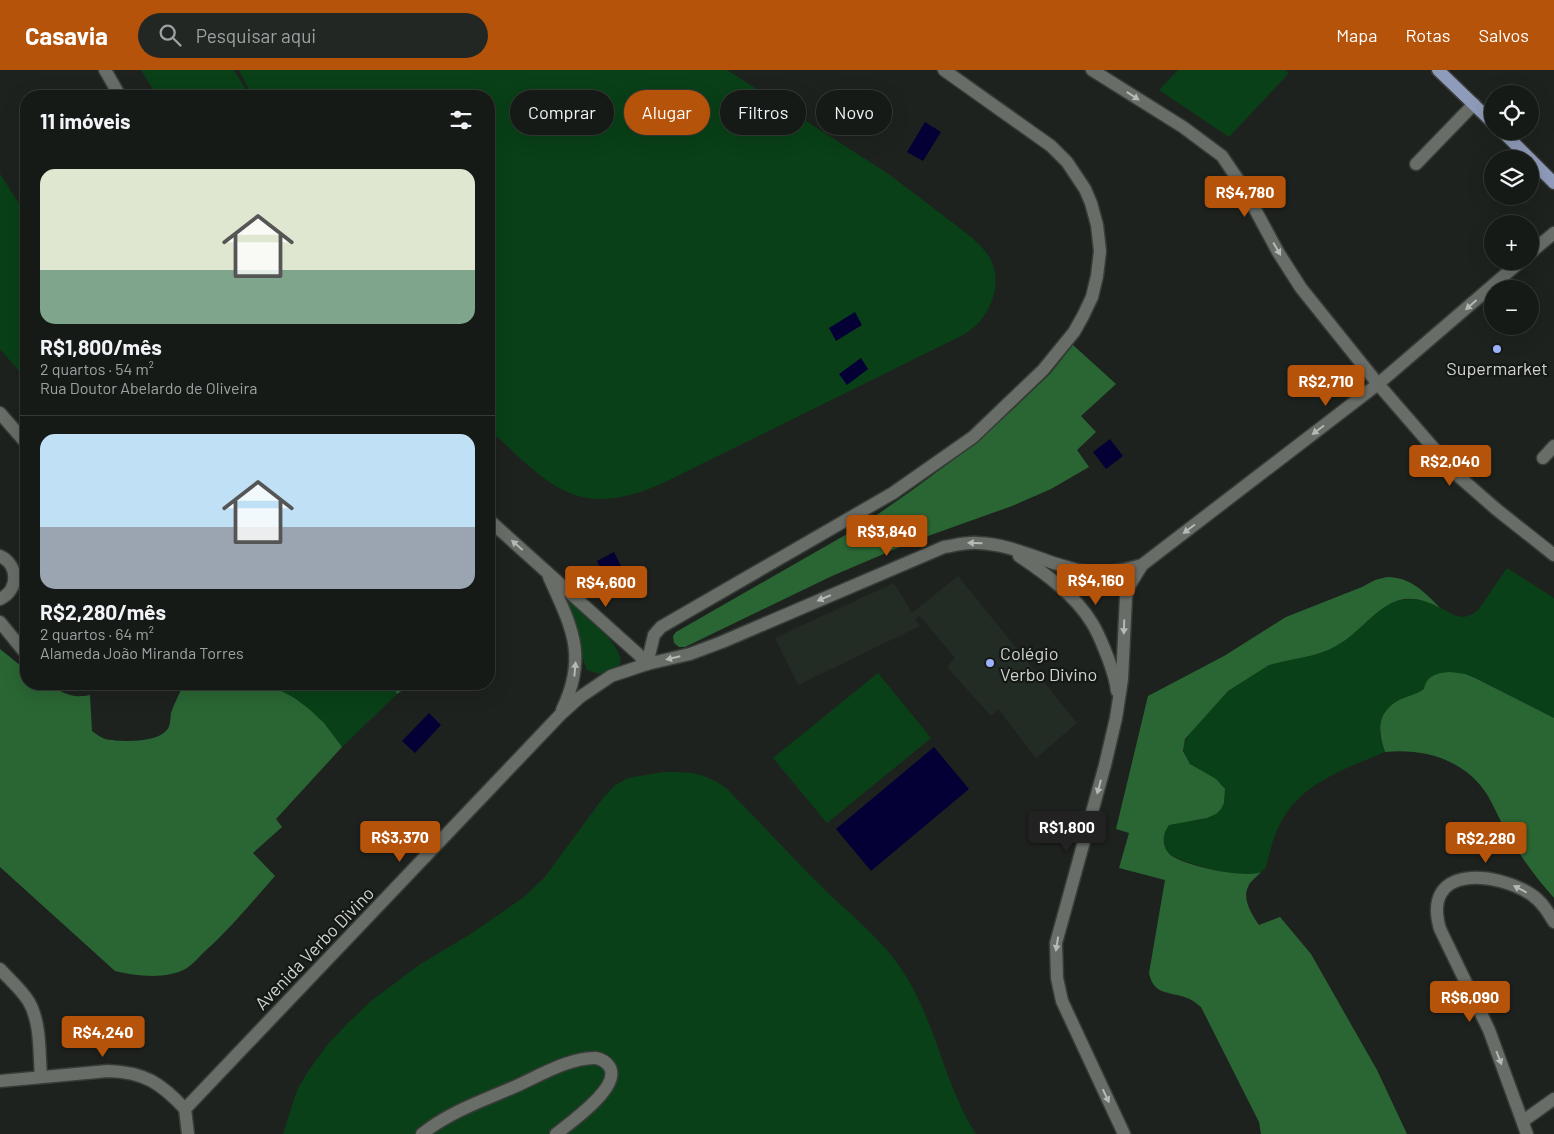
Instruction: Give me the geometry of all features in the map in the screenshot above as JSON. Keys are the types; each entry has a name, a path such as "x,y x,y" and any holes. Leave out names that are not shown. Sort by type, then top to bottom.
{"main road":[{"path":"1442,71 1484,114"},
{"path":"1511,140 1521,150"},
{"path":"1539,168 1554,183"}],"street":[{"path":"105,70 117,90"},
{"path":"495,525 647,664 654,635 661,627 892,493 973,437 1043,370 1074,332 1092,296 1100,251 1097,225 1091,203 1085,188 1067,162 1051,146 944,70"},
{"path":"1092,70 1183,127 1222,156 1243,187 1278,252 1301,288 1378,384 1456,474 1496,510 1554,555"},
{"path":"1416,164 1474,104"},
{"path":"1539,246 1554,233"},
{"path":"1124,1134 1062,1001 1055,961 1056,943 1105,765 1118,706 1122,679 1126,597 1129,586 1142,565 1378,384 1511,270"},
{"path":"0,413 20,436"},
{"path":"1543,458 1554,446"},
{"name":"Avenida Verbo Divino","path":"185,1109 560,715 580,697 611,676 647,664 690,654 722,642 944,547 963,543 979,543 1008,548 1078,570 1110,572 1142,565"},
{"path":"1008,548 1049,578 1078,605 1092,623 1111,668 1116,686 1118,706"},
{"path":"0,556 9,563 15,577 10,591 0,598"},
{"path":"546,570 568,619 575,650 576,667 572,690 560,715"},
{"path":"0,622 20,647"},
{"path":"1527,1134 1489,1030 1440,929 1437,918 1437,903 1439,895 1444,889 1459,880 1480,878 1507,882 1534,896 1554,922"},
{"path":"0,970 24,994 32,1008 41,1077"},
{"path":"422,1134 450,1115 547,1072 581,1060 598,1058 606,1063 611,1069 611,1076 608,1085 599,1098 556,1134"},
{"path":"0,1081 108,1072 138,1075 164,1088 185,1109 188,1134"},
{"path":"1523,1121 1554,1098"}],"shaded area":[{"path":"925,122 941,132 923,161 907,152"},
{"path":"855,312 862,325 836,341 829,328"},
{"path":"861,358 868,369 847,385 839,374"},
{"path":"1110,439 1123,456 1106,469 1093,452"},
{"path":"614,552 628,580 610,588 597,561"},
{"name":"Colégio Verbo Divino","path":"958,576 1077,723 1036,758 998,709 991,716 947,667 955,658 920,616 915,619 920,626 798,685 775,638 894,583 912,613"},
{"path":"429,713 441,725 415,753 402,741"},
{"path":"934,747 969,789 871,871 836,829"}],"green space":[{"path":"141,70 234,70 246,90 153,90"},
{"path":"239,70 727,70 758,90 720,90 720,135 806,135 806,121 816,127 816,135 828,135 890,175 970,236 984,250 995,270 996,281 991,302 980,321 963,335 661,484 632,495 607,499 585,497 565,491 529,466 495,435 495,90 249,90"},
{"path":"1178,70 1285,70 1289,73 1229,137 1159,90"},
{"path":"0,174 20,205 20,372 0,349"},
{"path":"1073,345 1116,384 1081,416 1096,432 1077,450 1089,467 1051,489 1012,506 914,541 832,576 685,647 679,647 674,643 673,636 676,632 861,526 964,452 1050,374"},
{"path":"1507,568 1554,598 1554,718 1477,679 1425,689 1416,695 1399,700 1384,714 1380,735 1385,752 1326,778 1300,797 1290,808 1276,833 1266,867 1260,873 1238,874 1198,866 1175,857 1166,850 1164,839 1169,825 1211,816 1222,805 1225,795 1190,764 1186,758 1183,745 1190,733 1228,691 1269,665 1336,646 1378,611 1400,600 1428,601 1456,616 1464,617 1473,614 1479,609"},
{"path":"1387,577 1403,580 1416,586 1440,608 1422,600 1407,599 1394,602 1383,608 1349,637 1329,650 1269,665 1228,691 1185,739 1183,751 1190,764 1216,779 1225,789 1224,803 1216,814 1207,818 1169,825 1164,837 1164,845 1168,853 1190,864 1230,873 1253,874 1261,872 1250,883 1246,892 1247,902 1253,917 1259,925 1280,917 1311,954 1377,1070 1407,1134 1261,1134 1259,1122 1201,1007 1189,999 1158,989 1151,980 1149,973 1165,880 1119,868 1129,833 1116,829 1148,696 1224,656 1286,617 1375,580"},
{"path":"556,587 605,633 613,644 621,662 614,670 601,674 587,670"},
{"path":"0,649 20,665 20,690 58,690 77,696 90,695 92,731 105,739 137,741 161,735 169,727 171,713 181,690 280,690 309,709 324,723 342,747 276,819 282,827 253,853 275,876 232,925 194,962 179,972 151,976 115,971 0,867"},
{"path":"1450,672 1465,674 1477,679 1554,718 1554,898 1517,850 1488,796 1468,773 1443,759 1429,755 1415,752 1385,752 1380,730 1386,711 1399,700 1424,689 1425,684 1433,676"},
{"path":"878,673 931,738 827,823 773,758"},
{"path":"280,690 395,690 397,694 342,747 318,718 292,697"},
{"path":"663,772 681,772 704,776 726,788 889,953 899,965 917,997 956,1096 976,1134 283,1134 297,1090 309,1070 328,1044 371,1001 419,965 469,935 524,897 544,878 603,798 615,785 628,778"}],"place":[{"name":"Supermarket","path":"1497,349"},
{"name":"Colégio Verbo Divino","path":"990,663"}]}
